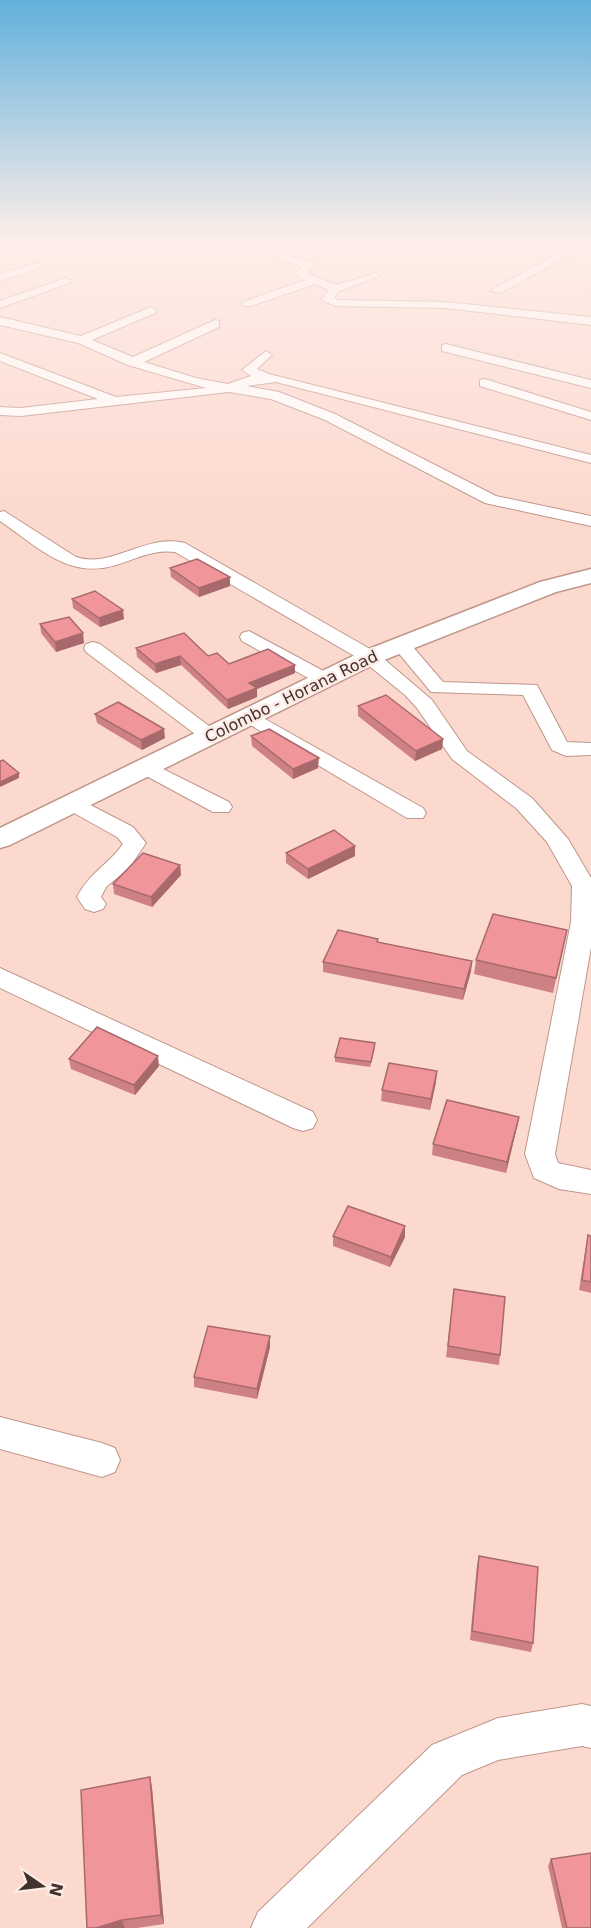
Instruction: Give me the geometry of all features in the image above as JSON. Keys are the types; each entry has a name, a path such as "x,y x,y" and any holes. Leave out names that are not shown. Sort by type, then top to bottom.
{"main road":[{"name":"Colombo - Horana Road","path":"0,839 370,657 548,586 591,576"}],"street":[{"path":"43,331 82,340 133,362 195,382 274,395 330,417 491,500 591,521"},
{"path":"82,340 103,331"},
{"path":"133,362 200,331"},
{"path":"446,348 591,384"},
{"path":"266,355 248,370 264,377 380,403 591,459"},
{"path":"0,357 115,401"},
{"path":"0,411 21,412 228,388 264,377"},
{"path":"485,384 591,416"},
{"path":"4,516 80,566 95,565 152,546 166,544 178,547 370,657 425,704 459,755 524,803 557,839 584,886 583,922 540,1154 545,1170 559,1177 591,1182"},
{"path":"249,638 324,679"},
{"path":"400,644 438,688 530,689 559,746 566,750 591,749"},
{"path":"93,648 210,736"},
{"path":"249,716 416,813"},
{"path":"147,767 221,807"},
{"path":"73,803 125,832 135,843 122,863 96,883 89,897 94,904"},
{"path":"0,977 303,1120"},
{"path":"0,1433 102,1460"},
{"path":"274,1928 447,1760 498,1739 582,1725 591,1727"}],"building":[{"path":"197,559 230,577 199,588 170,568"},
{"path":"95,591 123,610 99,618 72,599"},
{"path":"69,617 83,633 55,642 40,624"},
{"path":"184,633 208,656 217,653 229,664 268,649 295,665 249,683 257,688 227,700 180,656 155,664 136,648"},
{"path":"386,695 443,739 416,751 358,706"},
{"path":"118,702 164,729 141,740 95,714"},
{"path":"269,729 319,758 293,769 251,736"},
{"path":"3,760 19,773 0,782 0,761"},
{"path":"334,830 355,846 308,869 286,853"},
{"path":"143,853 180,865 151,897 113,884"},
{"path":"493,914 567,930 556,978 476,960"},
{"path":"338,930 378,939 377,942 472,961 464,989 323,962"},
{"path":"97,1027 158,1056 134,1085 69,1059"},
{"path":"340,1038 375,1043 371,1062 335,1057"},
{"path":"389,1063 437,1071 431,1099 382,1090"},
{"path":"447,1100 519,1117 507,1162 433,1144"},
{"path":"348,1206 405,1226 391,1257 333,1236"},
{"path":"588,1235 591,1236 591,1282 582,1280"},
{"path":"454,1289 505,1297 500,1355 448,1346"},
{"path":"208,1326 270,1336 257,1389 194,1377"},
{"path":"479,1556 538,1567 533,1643 472,1631"},
{"path":"150,1777 161,1915 122,1920 96,1928 87,1928 81,1790"},
{"path":"591,1853 591,1928 567,1928 551,1859"}]}
